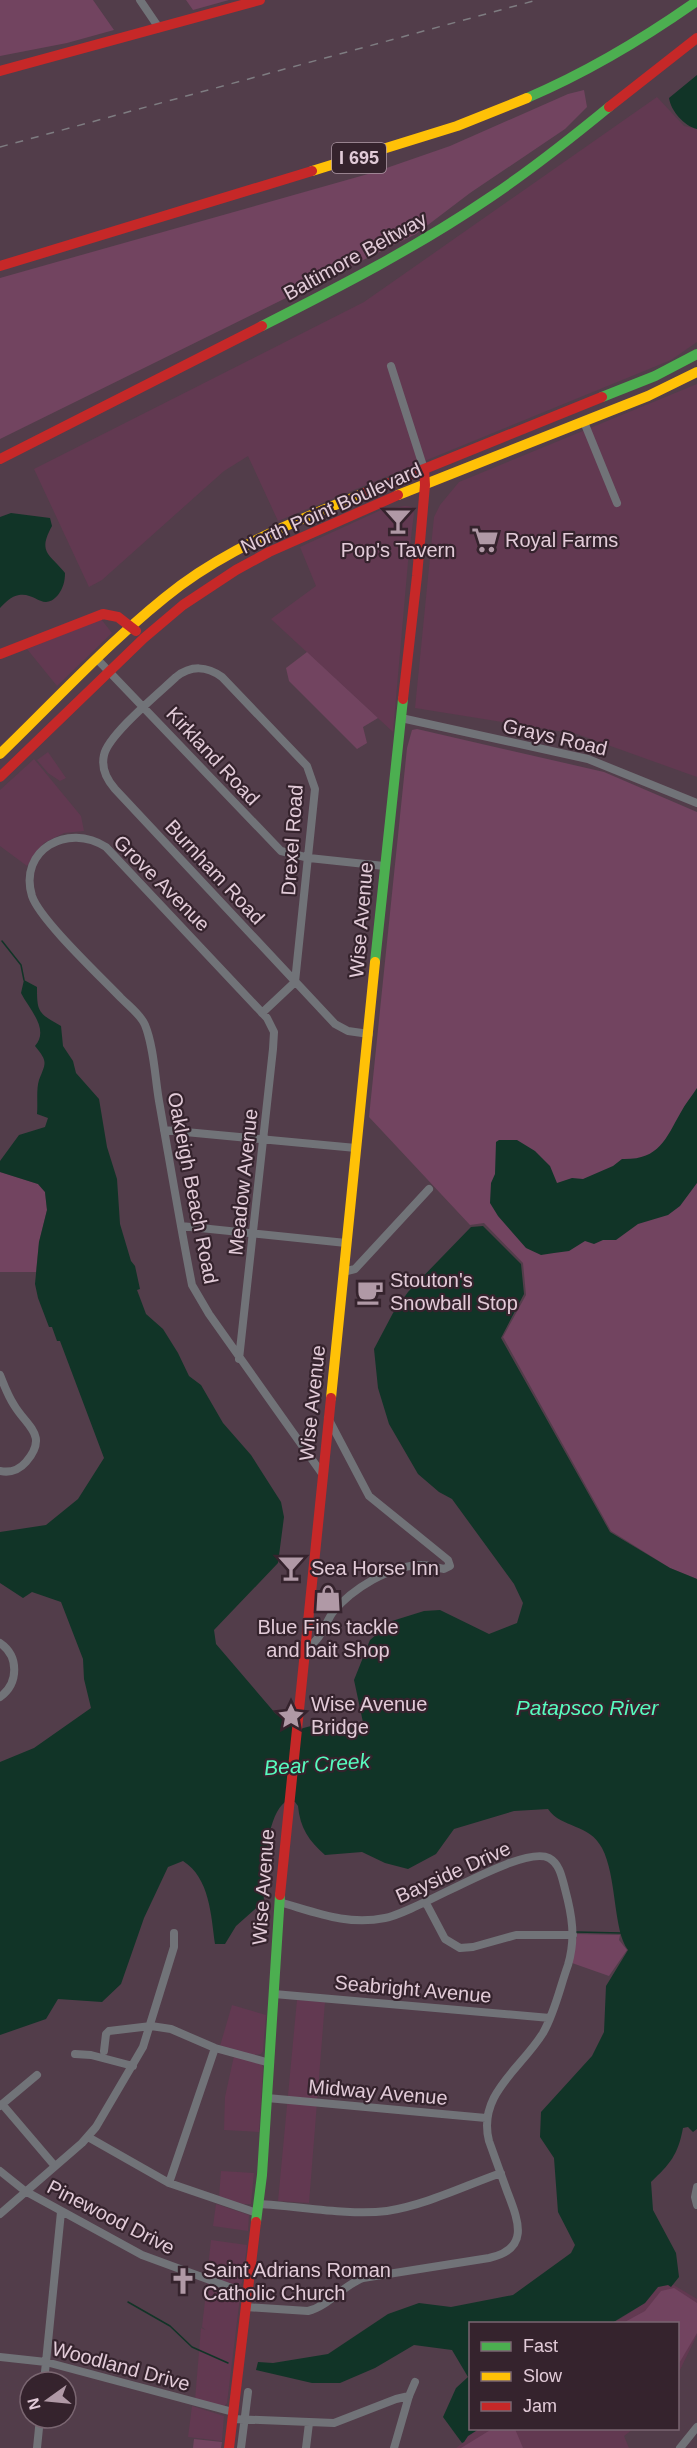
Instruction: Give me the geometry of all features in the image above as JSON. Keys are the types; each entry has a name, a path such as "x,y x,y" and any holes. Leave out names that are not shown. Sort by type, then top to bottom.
{"main road":[{"path":"0,71 260,0"},
{"name":"I 695","path":"0,266 414,141 485,117 580,76 617,55 697,1"},
{"name":"Baltimore Beltway","path":"0,459 316,299 415,245 534,167 697,38"},
{"path":"681,381 682,372 693,357"},
{"name":"North Point Boulevard","path":"0,754 131,627 181,585 242,547 310,515 603,398 693,357"},
{"path":"648,396 670,377 668,370"},
{"name":"North Point Boulevard","path":"0,777 144,638 183,605 236,570 284,544 391,498 648,396 697,372"},
{"path":"584,422 587,411 603,398"},
{"name":"Wise Avenue","path":"229,2448 258,2208 270,2063 279,1902 369,1034 384,866 421,532 424,470"},
{"path":"391,498 408,498 418,503 421,512 421,532"},
{"path":"0,654 103,614 118,617 144,638"}],"street":[{"path":"140,0 159,28"},
{"name":"Wise Avenue","path":"392,366 424,470"},
{"path":"584,422 617,503"},
{"name":"Kirkland Road","path":"98,659 274,847 288,855 384,866"},
{"name":"Drexel Road","path":"145,707 176,677 188,669 208,669 222,677 310,772 315,789 295,982"},
{"name":"Burnham Road","path":"145,707 107,746 103,761 106,777 339,1028 369,1034"},
{"name":"Grays Road","path":"401,718 588,759 697,803"},
{"name":"Grove Avenue","path":"39,909 30,886 32,870 39,856 54,842 64,838 77,836 93,839 106,847 128,869 262,1013"},
{"name":"Oakleigh Beach Road","path":"39,909 144,1022 195,1292 323,1475"},
{"path":"262,1013 295,982"},
{"name":"Meadow Avenue","path":"240,1359 274,1038 270,1022 262,1013"},
{"path":"164,1130 356,1148"},
{"path":"343,1272 355,1269 429,1189"},
{"path":"181,1226 346,1244"},
{"path":"0,1375 13,1405 31,1425 36,1440 34,1450 21,1467 11,1472 0,1471"},
{"path":"305,1647 312,1644 333,1613 363,1585 377,1578 419,1565 444,1569 450,1566 448,1560 369,1496 328,1418"},
{"path":"0,1643 10,1653 15,1669 10,1688 0,1697"},
{"name":"Bayside Drive","path":"279,1902 337,1919 358,1921 392,1917 530,1856 540,1855 553,1861 559,1869 570,1906 573,1935 571,1953 550,2018 543,2032 494,2095 486,2118"},
{"path":"426,1903 445,1939 460,1948 473,1947 516,1935 573,1935"},
{"path":"0,2214 88,2137 133,2066 151,2026 174,1947 174,1933"},
{"name":"Seabright Avenue","path":"274,1994 550,2018"},
{"path":"104,2051 106,2034 109,2031 151,2026 178,2031 215,2048 270,2063"},
{"path":"169,2182 215,2048"},
{"path":"75,2054 97,2056 133,2066"},
{"path":"37,2075 1,2105 54,2165"},
{"name":"Midway Avenue","path":"267,2098 486,2118"},
{"path":"246,2307 308,2311 316,2308 351,2283 363,2278 503,2254 515,2242 519,2228 487,2133 486,2118"},
{"path":"88,2137 169,2182 258,2208 362,2212 389,2210 501,2173"},
{"name":"Pinewood Drive","path":"0,2171 25,2191 142,2255 248,2294"},
{"path":"697,2187 695,2198 697,2205"},
{"path":"45,2370 61,2211"},
{"name":"Woodland Drive","path":"0,2357 46,2362 245,2420 330,2423 408,2396"},
{"path":"394,2448 408,2396 415,2382"},
{"path":"241,2448 248,2392"},
{"path":"306,2448 309,2423"},
{"path":"680,2448 697,2427"},
{"path":"37,2448 39,2430"}],"shaded area":[{"path":"0,0 93,0 114,30 67,43 0,56"},
{"path":"186,0 229,0 193,10"},
{"path":"584,90 587,107 565,129 470,193 416,234 0,439 0,278 375,172 450,146 568,94"},
{"path":"657,97 684,126 697,129 697,342 671,360 278,521 248,456 224,471 102,580 89,587 34,469 364,302"},
{"path":"697,384 697,777 577,734 415,708 434,517 440,505 459,482"},
{"path":"412,507 414,513 393,732 271,619 316,586 300,547 381,510"},
{"path":"101,619 112,633 57,686 27,649"},
{"path":"307,652 378,718 363,727 367,743 357,749 289,681 286,668"},
{"path":"417,729 604,772 697,812 697,1579 670,1568 611,1531 503,1337 526,1295 523,1263 484,1223 470,1225 369,1117 407,748 412,730"},
{"path":"48,752 66,778 60,781 48,773 37,760"},
{"path":"34,759 81,816 84,831 64,833 44,843 27,866 0,846 0,790"},
{"path":"0,1172 38,1184 45,1192 47,1210 39,1242 36,1272 0,1272"},
{"path":"577,1934 620,1935 619,1940 627,1950 609,1976 572,1963"},
{"path":"297,2000 325,2002 309,2203 278,2201"},
{"path":"232,2005 266,2015 261,2054 253,2055 220,2046"},
{"path":"234,2056 261,2063 263,2067 259,2132 224,2130 225,2097"},
{"path":"221,2171 254,2173 251,2204 219,2197"},
{"path":"216,2204 249,2215 248,2231 213,2226"},
{"path":"211,2240 247,2245 242,2283 239,2286 235,2287 207,2276"},
{"path":"207,2283 238,2294 240,2297 227,2403 224,2407 195,2400 201,2328 206,2330 202,2327"},
{"path":"672,2284 697,2299 697,2335 679,2372 679,2322 615,2322 645,2303 658,2287"},
{"path":"674,2288 697,2303 697,2333 679,2363 679,2322 625,2322 645,2311 661,2291"},
{"path":"192,2406 224,2416 222,2441 188,2437"},
{"path":"477,2430 632,2430 624,2436 629,2448 456,2448"},
{"path":"490,2430 515,2430 523,2448 461,2448"},
{"path":"194,2439 222,2442 221,2448 193,2448"}],"water":[{"path":"697,75 697,129 687,125 679,117 672,108 669,98"},
{"path":"11,513 50,518 52,526 46,542 47,552 65,573 62,587 53,600 44,602 30,596 19,595 11,598 0,608 0,517"},
{"name":"Patapsco River","path":"24,980 37,987 40,1011 61,1026 63,1046 73,1061 76,1073 99,1099 107,1147 117,1179 120,1224 131,1261 135,1266 140,1289 137,1290 146,1314 163,1329 189,1376 201,1385 223,1423 251,1455 281,1502 284,1517 278,1563 214,1630 216,1644 275,1713 296,1730 311,1726 329,1730 364,1727 354,1680 370,1640 392,1621 424,1611 440,1610 489,1634 517,1623 523,1603 514,1584 452,1499 439,1492 418,1474 389,1424 378,1388 374,1349 393,1313 408,1292 471,1227 483,1226 521,1264 524,1294 501,1338 610,1532 670,1568 697,1579 697,2129 693,2132 688,2127 683,2128 679,2145 672,2158 651,2182 653,2210 676,2253 679,2277 671,2287 668,2285 658,2287 645,2303 614,2322 469,2322 469,2430 477,2430 462,2443 443,2417 456,2388 468,2377 452,2350 414,2345 375,2368 340,2383 312,2383 256,2370 258,2362 273,2363 328,2354 388,2314 419,2303 451,2307 513,2295 571,2253 575,2245 558,2212 554,2158 540,2137 541,2112 592,2056 604,2032 606,1986 628,1950 620,1930 607,1860 597,1840 583,1830 561,1820 548,1809 514,1811 454,1829 436,1854 408,1869 385,1863 362,1852 325,1855 306,1834 295,1802 285,1802 273,1820 269,1833 264,1901 236,1926 225,1944 215,1944 208,1898 199,1877 183,1861 168,1867 144,1918 121,1984 102,2002 58,1999 46,2019 0,2035 0,1762 34,1748 91,1708 84,1679 83,1659 61,1602 32,1592 23,1598 0,1583 0,1532 46,1525 78,1499 104,1458 60,1341 57,1341 52,1327 49,1327 38,1298 35,1284 39,1242 47,1210 45,1192 38,1184 0,1172 0,1161 19,1135 45,1127 48,1118 37,1114 38,1084 44,1062 35,1046 39,1039 39,1026 21,993"},
{"path":"697,1088 697,1183 680,1206 668,1215 638,1224 616,1240 603,1240 594,1244 585,1241 569,1251 541,1255 526,1248 498,1216 490,1203 491,1183 495,1174 496,1142 499,1140 517,1140 535,1151 550,1166 557,1183 572,1178 583,1179 613,1166 622,1159 645,1156 653,1152 665,1139"}],"waterway":[{"path":"2,941 21,965 24,980"},
{"path":"576,1932 621,1933"},
{"path":"128,2302 170,2326 192,2347 228,2363"}],"railway":[{"path":"0,147 537,0"}],"traffic: fast":[{"path":"527,98 615,54 697,1"},
{"path":"262,326 377,266 462,216 535,165 609,107"},
{"path":"602,397 655,376 697,354"},
{"path":"375,962 403,699"},
{"path":"256,2222 262,2175 280,1895"}],"traffic: slow":[{"path":"312,171 457,126 527,98"},
{"path":"398,495 648,396 697,372"},
{"path":"0,754 111,645 181,585 247,545 365,493"},
{"path":"331,1398 375,962"}],"traffic: jam":[{"path":"0,71 260,0"},
{"path":"609,107 697,38"},
{"path":"0,266 312,171"},
{"path":"0,459 262,326"},
{"path":"365,493 602,397"},
{"path":"403,699 417,576 425,485 424,469"},
{"path":"0,777 144,638 183,605 236,570 269,552 398,495"},
{"path":"0,654 103,614 118,617 136,631"},
{"path":"280,1895 331,1398"},
{"path":"229,2448 256,2222"}],"place":[{"name":"Pop's Tavern","path":"398,521"},
{"name":"Royal Farms","path":"485,540"},
{"name":"Stouton's Snowball Stop","path":"370,1292"},
{"name":"Sea Horse Inn","path":"291,1568"},
{"name":"Blue Fins tackle and bait Shop","path":"328,1598"},
{"name":"Wise Avenue Bridge","path":"291,1716"},
{"name":"Saint Adrians Roman Catholic Church","path":"183,2281"}],"water label":[{"name":"Bear Creek","path":"317,1764"}]}
